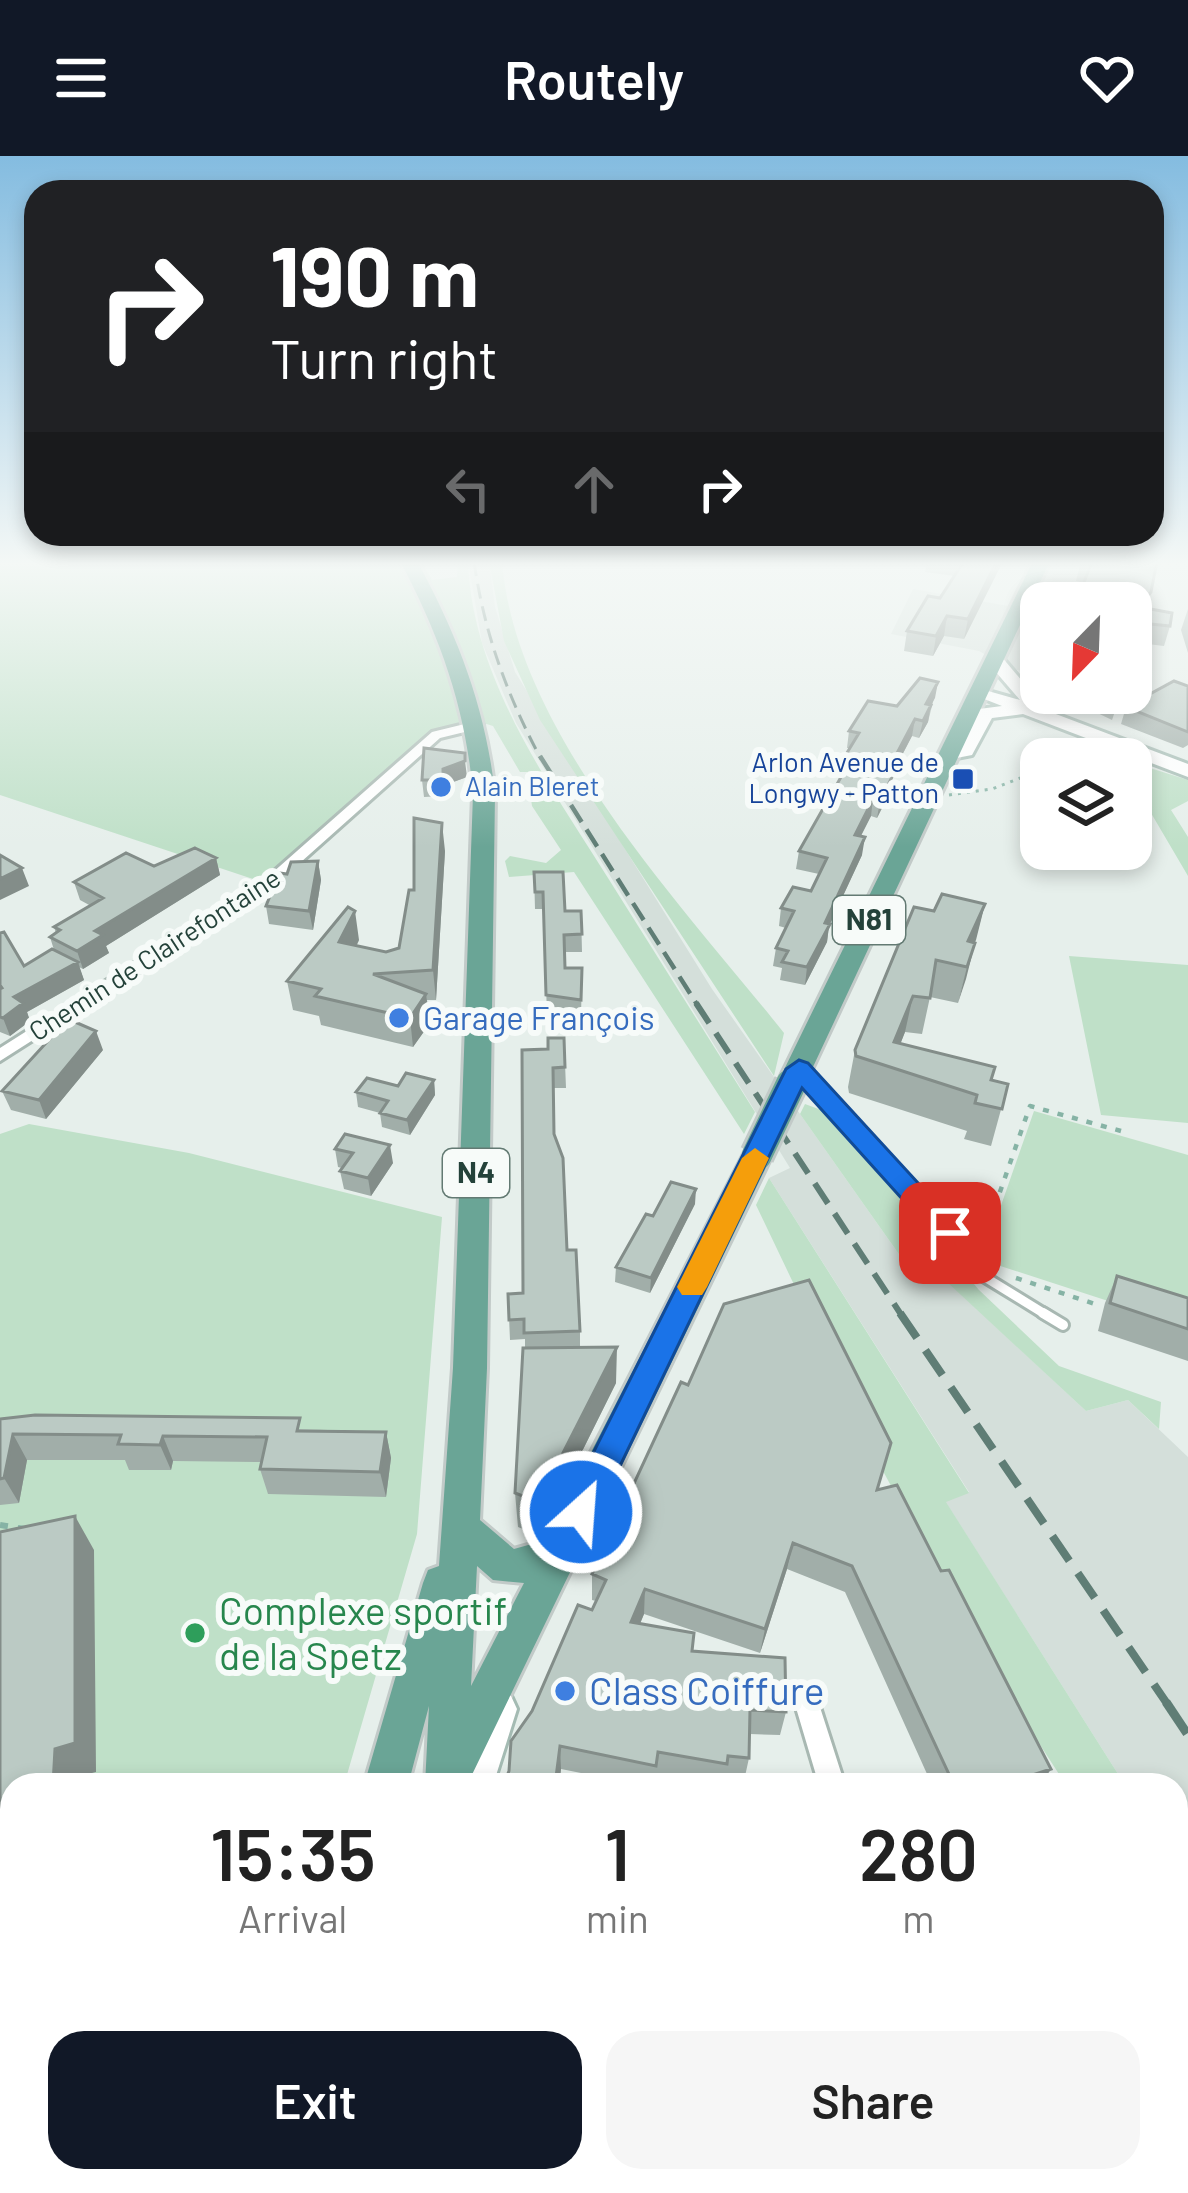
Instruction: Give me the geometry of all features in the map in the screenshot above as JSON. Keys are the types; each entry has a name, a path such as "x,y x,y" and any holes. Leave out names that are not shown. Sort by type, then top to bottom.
{"main road":[{"name":"N4","path":"452,1773 479,1060 479,734 455,656"},
{"name":"N81","path":"457,1773 997,656"},
{"path":"995,660 1020,689"},
{"path":"981,689 1020,698"},
{"path":"981,689 1186,767"},
{"name":"N81","path":"948,757 965,751 985,712 995,708 1076,724"},
{"path":"1056,714 1076,724"},
{"name":"N4","path":"389,1773 458,1525"},
{"path":"458,1525 508,1567 533,1564 562,1551"}],"street":[{"name":"Chemin de Clairefontaine","path":"0,1056 268,884 436,735 479,734"},
{"path":"806,1700 828,1773"}],"lane":[{"path":"795,1076 926,1203 983,1276 1063,1325"}],"path":[{"path":"929,796 970,794 1020,777"},
{"path":"1098,1305 974,1264 1030,1106 1121,1131"},
{"path":"0,1526 27,1527 10,1538"}],"shaded area":[{"path":"488,656 510,656 515,672 712,989 903,1260 919,1255 1086,1411 1128,1400 1188,1457 1188,1773 1117,1773 945,1501 969,1492 769,1178 790,1168 516,723"},
{"path":"988,656 1020,656 1020,670 1011,669"}],"green space":[{"path":"0,656 487,656 538,766 755,1112 744,1134 574,872 509,877 505,861 510,856 546,863 561,850 532,806 527,772 520,772 493,726 461,716 456,730 465,735 445,737 427,750 314,852 308,851 268,884 0,795"},
{"path":"511,656 525,656 570,751 609,812 784,1033 774,1076 540,720"},
{"path":"1152,769 1188,780 1188,801 1171,810 1188,837 1188,876 1152,815"},
{"path":"1069,956 1188,965 1188,1123 1101,1115"},
{"path":"805,1104 832,1114 979,1290 1059,1366 1161,1402 1159,1429 1128,1400 1086,1411 919,1256 903,1260 800,1114"},
{"path":"1034,1111 1188,1155 1188,1327 982,1260"},
{"name":"Complexe sportif de la Spetz","path":"29,1124 189,1153 442,1217 417,1534 347,1773 0,1773 0,1134"},
{"path":"769,1178 969,1493 946,1502 1117,1773 1058,1773 982,1655 883,1471 756,1205"}],"building":[{"path":"920,678 938,682 926,704 931,705 923,721 915,719 886,774 893,775 880,801 873,799 855,835 865,837 825,923 830,924 807,967 782,962 788,951 776,948 794,911 781,908 793,887 811,891 827,858 799,851 849,763 842,761 859,733 849,731 868,701 897,706"},
{"path":"1174,681 1188,686 1188,732 1143,714 1152,714 1152,693"},
{"path":"424,748 465,753 465,761 443,769 443,780 422,780"},
{"path":"414,818 442,823 433,970 373,974 426,994 410,1018 315,996 321,989 287,981 348,907 355,911 339,942 386,952 399,948 409,890 414,890"},
{"path":"195,848 216,858 95,931 103,935 77,951 50,937 60,930 54,927 103,898 74,882 126,853 154,866"},
{"path":"0,855 22,868 0,879"},
{"path":"318,861 309,911 266,906 279,873 287,874 291,862"},
{"path":"534,872 563,872 565,911 581,911 582,934 564,935 565,968 582,968 581,1000 546,995 543,892 535,892"},
{"path":"942,894 985,904 968,941 975,943 967,967 936,960 930,998 913,996 894,1042 995,1067 991,1080 1008,1084 1002,1109 975,1103 977,1095 856,1056 914,907 934,911"},
{"path":"4,932 24,966 52,949 78,962 14,997 23,1003 3,1018 0,933"},
{"path":"68,1019 96,1031 39,1100 2,1091"},
{"path":"548,1038 564,1038 565,1067 553,1068 554,1134 563,1158 567,1250 576,1250 580,1331 524,1333 524,1319 509,1320 508,1294 523,1293 522,1050 548,1049"},
{"path":"406,1073 434,1080 407,1120 380,1113 388,1101 356,1092 367,1078 398,1086"},
{"path":"345,1134 390,1145 368,1178 340,1171 353,1153 335,1149"},
{"path":"671,1182 696,1189 651,1278 616,1267 646,1214 653,1216"},
{"path":"1117,1276 1188,1298 1188,1329 1110,1303"},
{"path":"809,1280 891,1443 877,1490 897,1485 941,1571 949,1570 1051,1769 948,1773 852,1566 793,1543 765,1629 645,1589 631,1622 694,1633 692,1651 785,1658 786,1712 750,1710 749,1758 728,1756 727,1764 658,1752 656,1766 560,1746 557,1773 508,1773 511,1741 532,1711 578,1605 592,1610 606,1580 592,1574 681,1382 688,1385 724,1304"},
{"path":"617,1347 538,1502 515,1493 523,1348"},
{"path":"35,1415 300,1418 297,1431 386,1432 380,1472 260,1469 267,1437 163,1436 160,1445 118,1444 121,1435 13,1434 0,1479 0,1419"},
{"path":"75,1516 75,1743 55,1749 54,1773 0,1773 0,1532"}],"railway":[{"path":"496,656 541,759"},
{"path":"540,756 698,1006"},
{"path":"696,1003 901,1314"},
{"path":"901,1314 1168,1705"},
{"path":"1168,1705 1188,1735"}],"slow traffic":[{"path":"692,1287 755,1158"}],"place":[{"name":"Arlon Avenue de Longwy - Patton","path":"963,779"},
{"name":"Alain Bleret","path":"441,787"},
{"name":"Garage François","path":"399,1018"},
{"name":"Complexe sportif de la Spetz","path":"195,1633"},
{"name":"Class Coiffure","path":"565,1691"}],"route":[{"path":"581,1512 799,1069 950,1233"}]}
